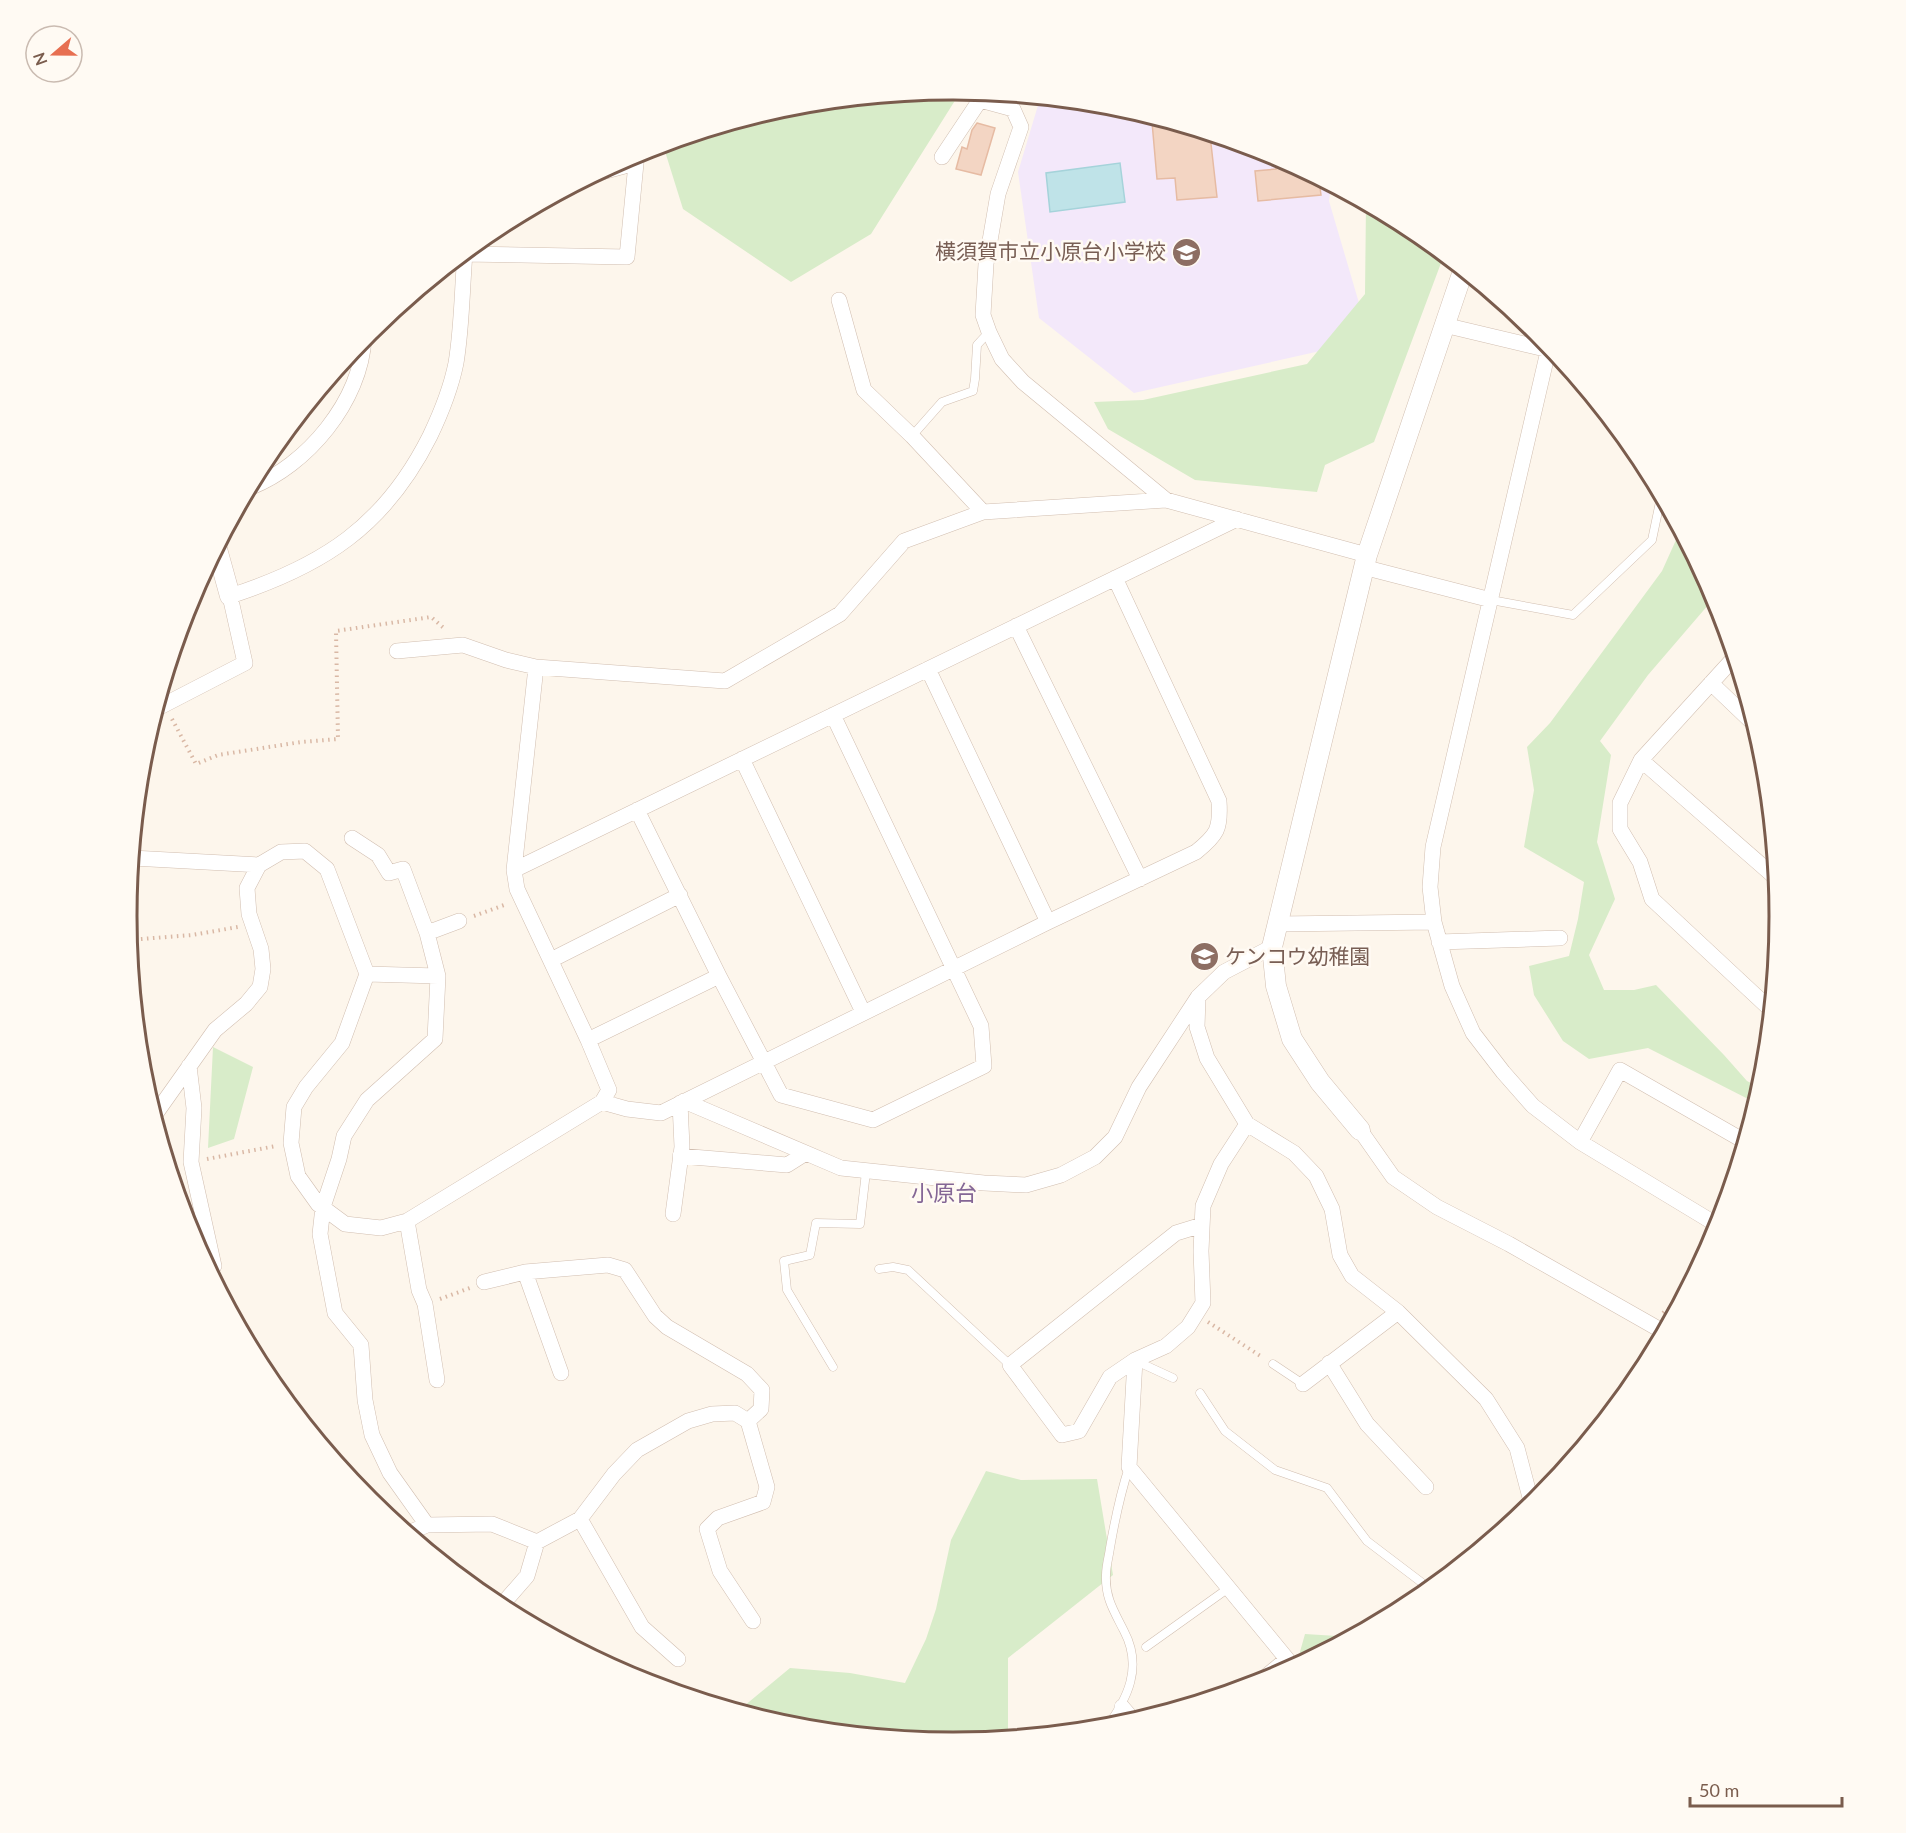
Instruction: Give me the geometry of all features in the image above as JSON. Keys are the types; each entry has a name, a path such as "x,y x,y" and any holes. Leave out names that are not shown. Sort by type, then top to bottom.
{"street":[{"path":"942,157 979,101"},
{"path":"984,101 1013,109 1021,127 998,194 986,264 983,315 989,332 1002,359 1023,382 1166,500"},
{"path":"477,254 627,257 635,166"},
{"path":"230,596 290,574 333,550 360,529 387,501 418,459 443,409 456,363 463,264"},
{"path":"1461,278 1365,561 1272,947 1276,987 1293,1039 1320,1082 1360,1130 1393,1177 1437,1207 1509,1244 1657,1328"},
{"path":"839,300 864,390 912,436 983,512"},
{"path":"1444,325 1536,346"},
{"path":"262,483 301,458 328,428 353,387 360,357"},
{"path":"1548,358 1433,847 1430,887 1434,922 1452,986 1473,1033 1533,1106 1580,1142 1710,1221"},
{"path":"397,651 463,645 506,660 536,667 725,681 840,614 904,541 983,512 1166,500 1237,519 1491,600"},
{"path":"514,870 1237,519"},
{"path":"166,700 245,663 220,559"},
{"path":"602,1102 627,1109 661,1113 953,968 1196,852 1214,837 1220,821 1219,801 1115,578"},
{"path":"1016,626 1140,879"},
{"path":"1729,663 1641,760 1620,803 1620,830 1640,862 1652,899 1764,1003"},
{"path":"160,1107 215,1030 246,1004 260,987 263,969 261,949 249,914 247,888 260,865 281,852 305,852 327,868 367,974 342,1043 306,1087 294,1107 291,1143 298,1176 323,1208 345,1224 381,1228 407,1221 602,1102 609,1090 517,889 514,870 536,667"},
{"path":"928,669 1048,922"},
{"path":"1711,683 1743,713"},
{"path":"638,810 719,976 781,1095 873,1120 984,1066 981,1026 833,715"},
{"path":"742,759 863,1012"},
{"path":"1641,760 1767,870"},
{"path":"352,838 378,855 389,873 403,869 427,933 438,976 435,1039 367,1100 344,1136 323,1208 320,1234 335,1313 361,1345 365,1400 372,1435 390,1473 427,1525"},
{"path":"139,858 260,865"},
{"path":"550,960 680,896"},
{"path":"427,933 459,921"},
{"path":"1278,924 1434,922"},
{"path":"1439,942 1560,938"},
{"path":"682,1102 841,1168 1026,1185 1061,1175 1095,1157 1115,1137 1139,1087 1198,997 1224,972 1272,947"},
{"path":"367,974 438,976"},
{"path":"588,1040 719,976"},
{"path":"1198,997 1197,1027 1207,1058 1247,1124 1294,1153 1316,1176 1332,1209 1340,1255 1352,1276 1398,1312 1486,1399 1517,1448 1529,1494"},
{"path":"189,1065 194,1108 191,1162 212,1258"},
{"path":"1580,1142 1620,1070 1738,1138"},
{"path":"673,1214 681,1156 682,1102"},
{"path":"1202,1225 1176,1233 1010,1365 1062,1435 1079,1431 1110,1377 1135,1360 1166,1346 1188,1327 1203,1303 1201,1251 1203,1206 1221,1164 1247,1124"},
{"path":"681,1156 787,1165 806,1153"},
{"path":"407,1221 418,1290 425,1304 437,1380"},
{"path":"484,1282 525,1272 608,1265 625,1270 655,1316 667,1327 747,1374 762,1390 761,1409 748,1421"},
{"path":"525,1272 561,1373"},
{"path":"1303,1384 1398,1312"},
{"path":"1135,1360 1129,1467 1230,1587 1287,1659 1284,1661"},
{"path":"1329,1363 1367,1424 1398,1460 1426,1487"},
{"path":"507,1599 527,1576 537,1542 580,1519 614,1474 636,1450 688,1421 712,1414 735,1413 748,1421 766,1487 763,1502 718,1518 707,1528 720,1571 753,1620"},
{"path":"580,1519 642,1627 678,1659"},
{"path":"415,1530 427,1525 492,1524 537,1542"},
{"path":"1122,1707 1128,1713"}],"lane":[{"path":"912,436 942,402 973,390 977,345 989,332"},
{"path":"1491,600 1573,615 1652,540 1659,508"},
{"path":"833,1367 787,1290 784,1261 810,1255 816,1223 860,1224 866,1172"},
{"path":"879,1269 893,1267 908,1270 1010,1365"},
{"path":"1135,1360 1173,1378"},
{"path":"1273,1364 1303,1384"},
{"path":"1200,1393 1225,1431 1275,1470 1326,1488 1367,1541 1422,1584"},
{"path":"1115,1716 1122,1707 1130,1684 1133,1662 1125,1634 1109,1605 1106,1575 1118,1501 1129,1467"},
{"path":"1146,1647 1230,1587"}],"path":[{"path":"173,721 196,764 218,755 301,742 338,739 336,632 430,617"},
{"path":"459,921 522,898"},
{"path":"138,939 192,935 242,926"},
{"path":"191,1162 291,1143"},
{"path":"425,1304 484,1282"},
{"path":"1196,1314 1273,1364"}],"shaded area":[{"name":"横須賀市立小原台小学校","path":"1038,105 1112,116 1164,128 1265,163 1330,194 1329,201 1359,303 1338,347 1134,393 1039,318 1018,172"}],"green space":[{"path":"955,100 871,234 791,282 683,209 666,154 742,128 794,116 846,107"},
{"path":"1366,213 1441,263 1374,442 1325,465 1317,492 1195,480 1108,429 1094,402 1143,400 1307,364 1365,294"},
{"path":"1675,537 1708,606 1648,675 1600,741 1611,755 1597,842 1615,899 1589,955 1604,990 1634,990 1656,985 1751,1083 1748,1099 1648,1048 1589,1059 1563,1041 1534,995 1529,966 1569,956 1584,882 1524,847 1534,790 1527,747 1550,723 1662,571 1676,540"},
{"path":"213,1047 253,1067 234,1139 208,1148"},
{"path":"986,1471 1021,1480 1097,1479 1113,1575 1008,1658 1008,1731 900,1731 846,1726 745,1706 790,1668 850,1673 905,1683 926,1639 936,1609 951,1540"},
{"path":"1305,1634 1337,1636 1314,1648 1299,1655"}],"water":[{"path":"1120,163 1125,202 1050,212 1046,173"}],"building":[{"path":"977,123 995,128 981,175 956,169 962,147 967,149 972,130"},
{"path":"1152,125 1211,143 1217,197 1177,200 1175,178 1157,179"},
{"path":"1276,169 1320,188 1321,195 1258,201 1255,171"}],"place":[{"name":"横須賀市立小原台小学校","path":"1187,252"},
{"name":"ケンコウ幼稚園","path":"1204,957"}],"district":[{"name":"小原台","path":"944,1193"}]}
